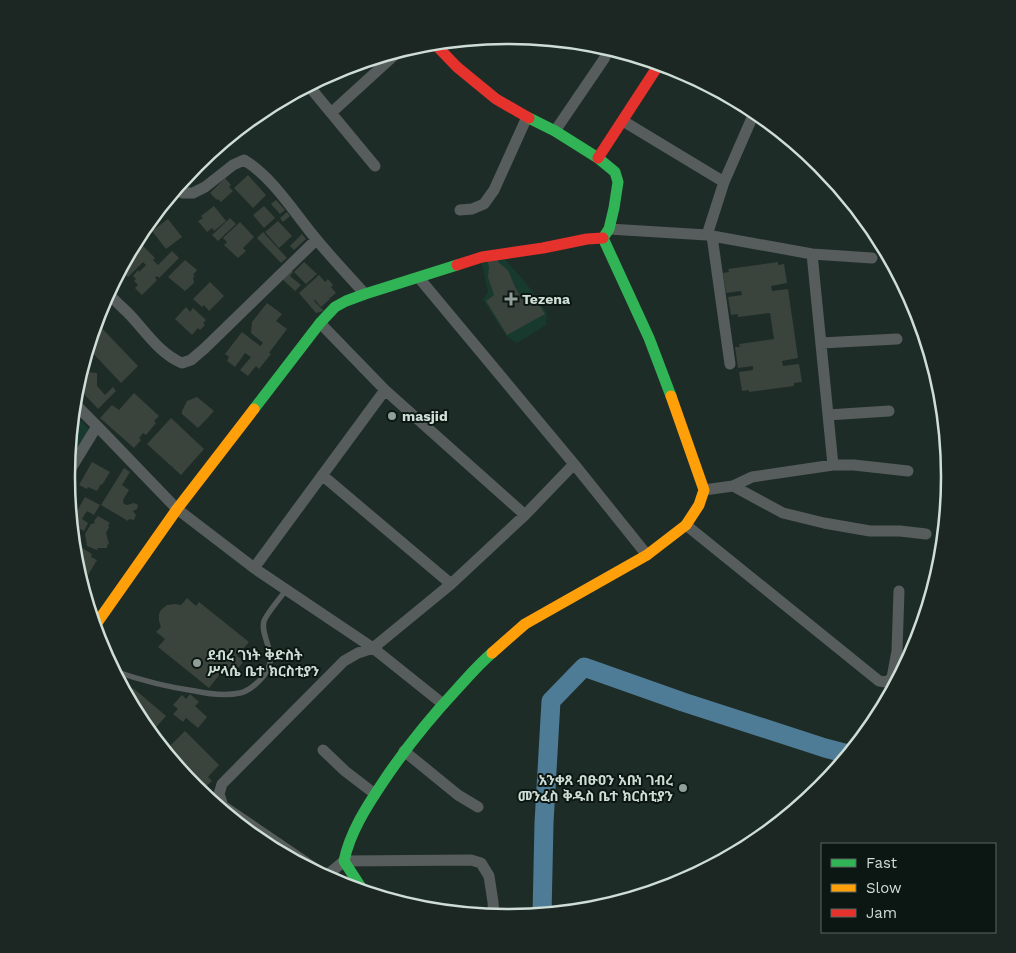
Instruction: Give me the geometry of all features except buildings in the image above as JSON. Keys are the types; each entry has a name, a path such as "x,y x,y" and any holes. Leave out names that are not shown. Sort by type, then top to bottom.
{"street":[{"path":"332,871 344,861 347,847 358,823 404,750 485,659 525,624 647,555 686,525 698,505 704,490 684,431 606,234 614,208 618,182 615,172 598,158 555,131 496,99 457,67 440,49"},
{"path":"555,131 606,55"},
{"path":"331,112 388,61"},
{"path":"598,158 624,121 655,70"},
{"path":"313,90 375,166"},
{"path":"460,210 472,209 484,204 494,190 527,117"},
{"path":"730,364 710,236 724,182 751,119"},
{"path":"624,121 724,182"},
{"path":"182,192 193,193 205,187 233,165 244,160 270,182 316,240 365,294"},
{"path":"99,619 176,508 320,323 334,307 346,301 482,257 542,248 606,234 710,236 812,254 872,258"},
{"path":"114,299 157,345 172,359 182,363 191,360 205,348 316,240"},
{"path":"812,254 833,465"},
{"path":"419,278 647,555"},
{"path":"320,323 384,390 524,515"},
{"path":"821,343 897,338"},
{"path":"254,568 384,390"},
{"path":"81,410 176,508 254,568 373,648 443,704"},
{"path":"828,415 889,411"},
{"path":"76,461 97,426"},
{"path":"220,800 219,794 222,784 344,661 358,653 373,648 451,584 524,515 574,464"},
{"path":"704,490 733,486 752,477 833,465 854,465 908,471"},
{"path":"322,474 451,584"},
{"path":"733,486 783,513 791,515 870,531 900,531 926,534"},
{"path":"686,525 879,681 886,682 890,679"},
{"path":"893,674 897,651 899,591"},
{"path":"323,750 345,771 375,794"},
{"path":"404,750 458,795 478,807"},
{"path":"344,861 471,860 481,863 489,876 493,908"},
{"path":"344,861 357,882"}],"lane":[{"path":"123,674 172,688 215,695 242,693 259,682 268,669 270,658 269,645 264,633 264,621 286,590"}],"shaded area":[{"name":"Tezena","path":"502,256 538,298 547,314 546,325 517,343 507,337 483,300 488,292 481,259"},
{"path":"79,419 93,433 76,460 76,448"}],"waterway":[{"path":"542,908 544,823 551,701 584,667 683,702 841,752"}],"traffic: fast":[{"path":"529,118 555,131 598,158 615,172 618,182 614,208 609,229 603,238 649,338 671,396"},
{"path":"254,409 320,323 335,307 365,294 457,265"},
{"path":"357,882 344,861 350,840 371,800 418,734 469,675 492,653"}],"traffic: slow":[{"path":"492,653 525,624 647,555 686,525 699,505 704,490 671,396"},
{"path":"99,619 177,509 254,409"}],"traffic: jam":[{"path":"440,49 457,67 496,99 529,118"},
{"path":"598,158 655,70"},
{"path":"457,265 482,257 603,238"}],"place":[{"name":"Tezena","path":"511,299"},
{"name":"masjid","path":"392,416"},
{"name":"ደብረ ገነት ቅድስት ሥላሴ ቤተ ክርስቲያን","path":"197,663"},
{"name":"አንቀጸ ብፁዐን አቡነ ገብረ መንፈስ ቅዱስ ቤተ ክርስቲያን","path":"683,788"}]}
